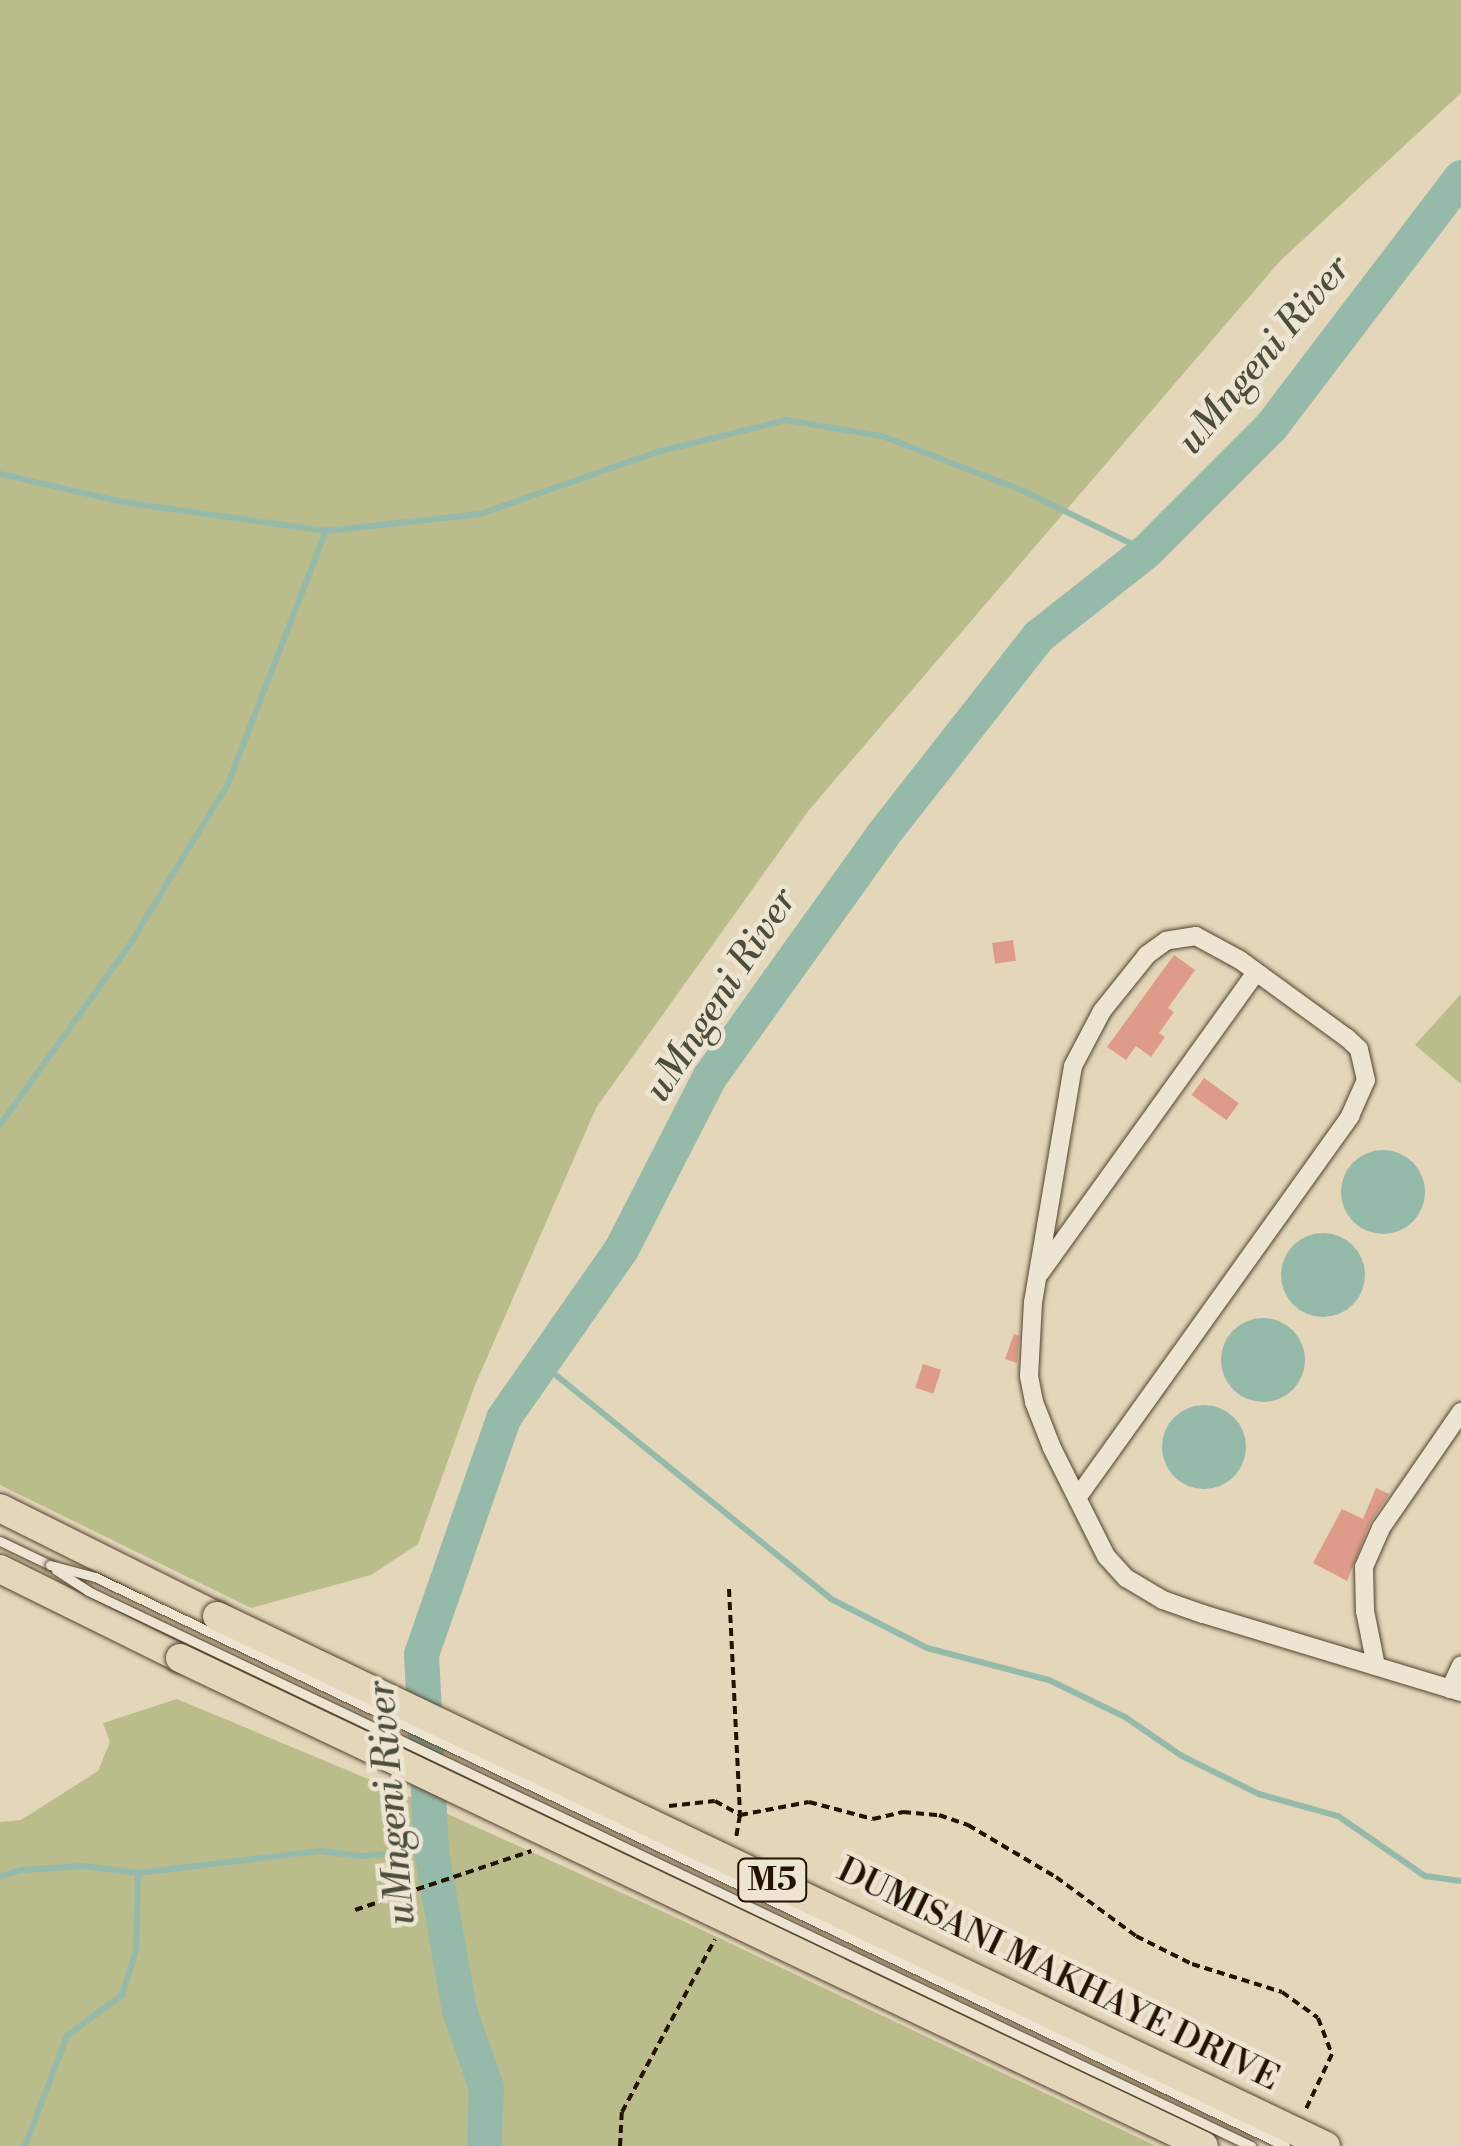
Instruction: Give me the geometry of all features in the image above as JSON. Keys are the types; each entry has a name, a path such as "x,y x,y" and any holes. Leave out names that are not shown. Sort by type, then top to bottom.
{"main road":[{"name":"DUMISANI MAKHAYE DRIVE","path":"0,1508 217,1616 1326,2146"},
{"name":"M5","path":"0,1569 1204,2146"}],"street":[{"path":"1077,1498 1360,1100 1366,1080 1359,1050 1214,944 1183,936 1166,940 1146,954 1083,1041 1064,1101 1037,1278 1030,1344 1034,1402 1077,1498 1106,1556 1126,1578 1163,1600 1455,1691 1461,1666"},
{"path":"1037,1278 1256,972"},
{"path":"1376,1666 1364,1611 1364,1567 1381,1528 1461,1412"}],"lane":[{"path":"0,1541 88,1591 1251,2146"},
{"path":"50,1566 96,1577 1285,2146"}],"path":[{"path":"729,1589 740,1815"},
{"path":"655,1810 692,1800 716,1801 740,1815 809,1802 874,1820 903,1812 939,1815 968,1825 1056,1877 1136,1936 1192,1964 1282,1992 1318,2018 1332,2054 1303,2115"},
{"path":"355,1910 526,1853"},
{"path":"620,2146 622,2112 715,1940"}],"shaded area":[{"path":"0,0 1461,0 1461,93 1279,262 809,810 596,1108 475,1385 418,1544 371,1575 251,1608 0,1485"},
{"path":"1461,994 1461,1084 1415,1045"},
{"path":"1383,1150 1399,1153 1413,1162 1422,1176 1422,1208 1413,1222 1399,1231 1383,1234 1367,1231 1353,1222 1344,1208 1341,1192 1344,1176 1353,1162 1367,1153"},
{"path":"1323,1233 1339,1236 1353,1245 1362,1259 1362,1291 1353,1305 1339,1314 1323,1317 1307,1314 1293,1305 1284,1291 1281,1275 1284,1259 1293,1245 1307,1236"},
{"path":"1263,1318 1279,1321 1293,1330 1302,1344 1302,1376 1293,1390 1279,1399 1263,1402 1247,1399 1233,1390 1224,1376 1221,1360 1224,1344 1233,1330 1247,1321"},
{"path":"1204,1405 1220,1408 1234,1417 1243,1431 1243,1463 1234,1477 1220,1486 1204,1489 1188,1486 1174,1477 1165,1463 1162,1447 1165,1431 1174,1417 1188,1408"},
{"path":"177,1699 397,1791 677,1918 1156,2146 0,2146 0,1822 21,1820 98,1771 110,1742 103,1723"}],"building":[{"path":"1013,940 1016,961 995,964 992,943"},
{"path":"1174,955 1195,970 1168,1008 1174,1012 1159,1033 1165,1037 1151,1057 1136,1046 1126,1060 1107,1047"},
{"path":"1204,1078 1239,1103 1226,1120 1192,1095"},
{"path":"1014,1334 1019,1336 1017,1363 1005,1359"},
{"path":"923,1364 941,1370 933,1394 915,1388"},
{"path":"1376,1488 1389,1494 1370,1523 1347,1581 1313,1563 1342,1509 1363,1519"}],"waterway":[{"name":"uMngeni River","path":"484,2146 486,2087 459,2010 431,1851 421,1654 503,1418 621,1249 709,1077 882,835 1038,636 1146,551 1271,426 1461,177"},
{"path":"0,474 122,502 326,531 480,514 657,452 786,420 882,436 1024,491 1146,551"},
{"path":"0,1125 130,944 227,786 326,531"},
{"path":"541,1363 831,1599 927,1648 1049,1680 1125,1717 1182,1756 1259,1794 1338,1816 1425,1876 1461,1881"},
{"path":"0,1877 22,1870 84,1866 138,1873 321,1851 361,1856 431,1851"},
{"path":"25,2146 67,2036 122,1995 136,1951 138,1873"}]}
